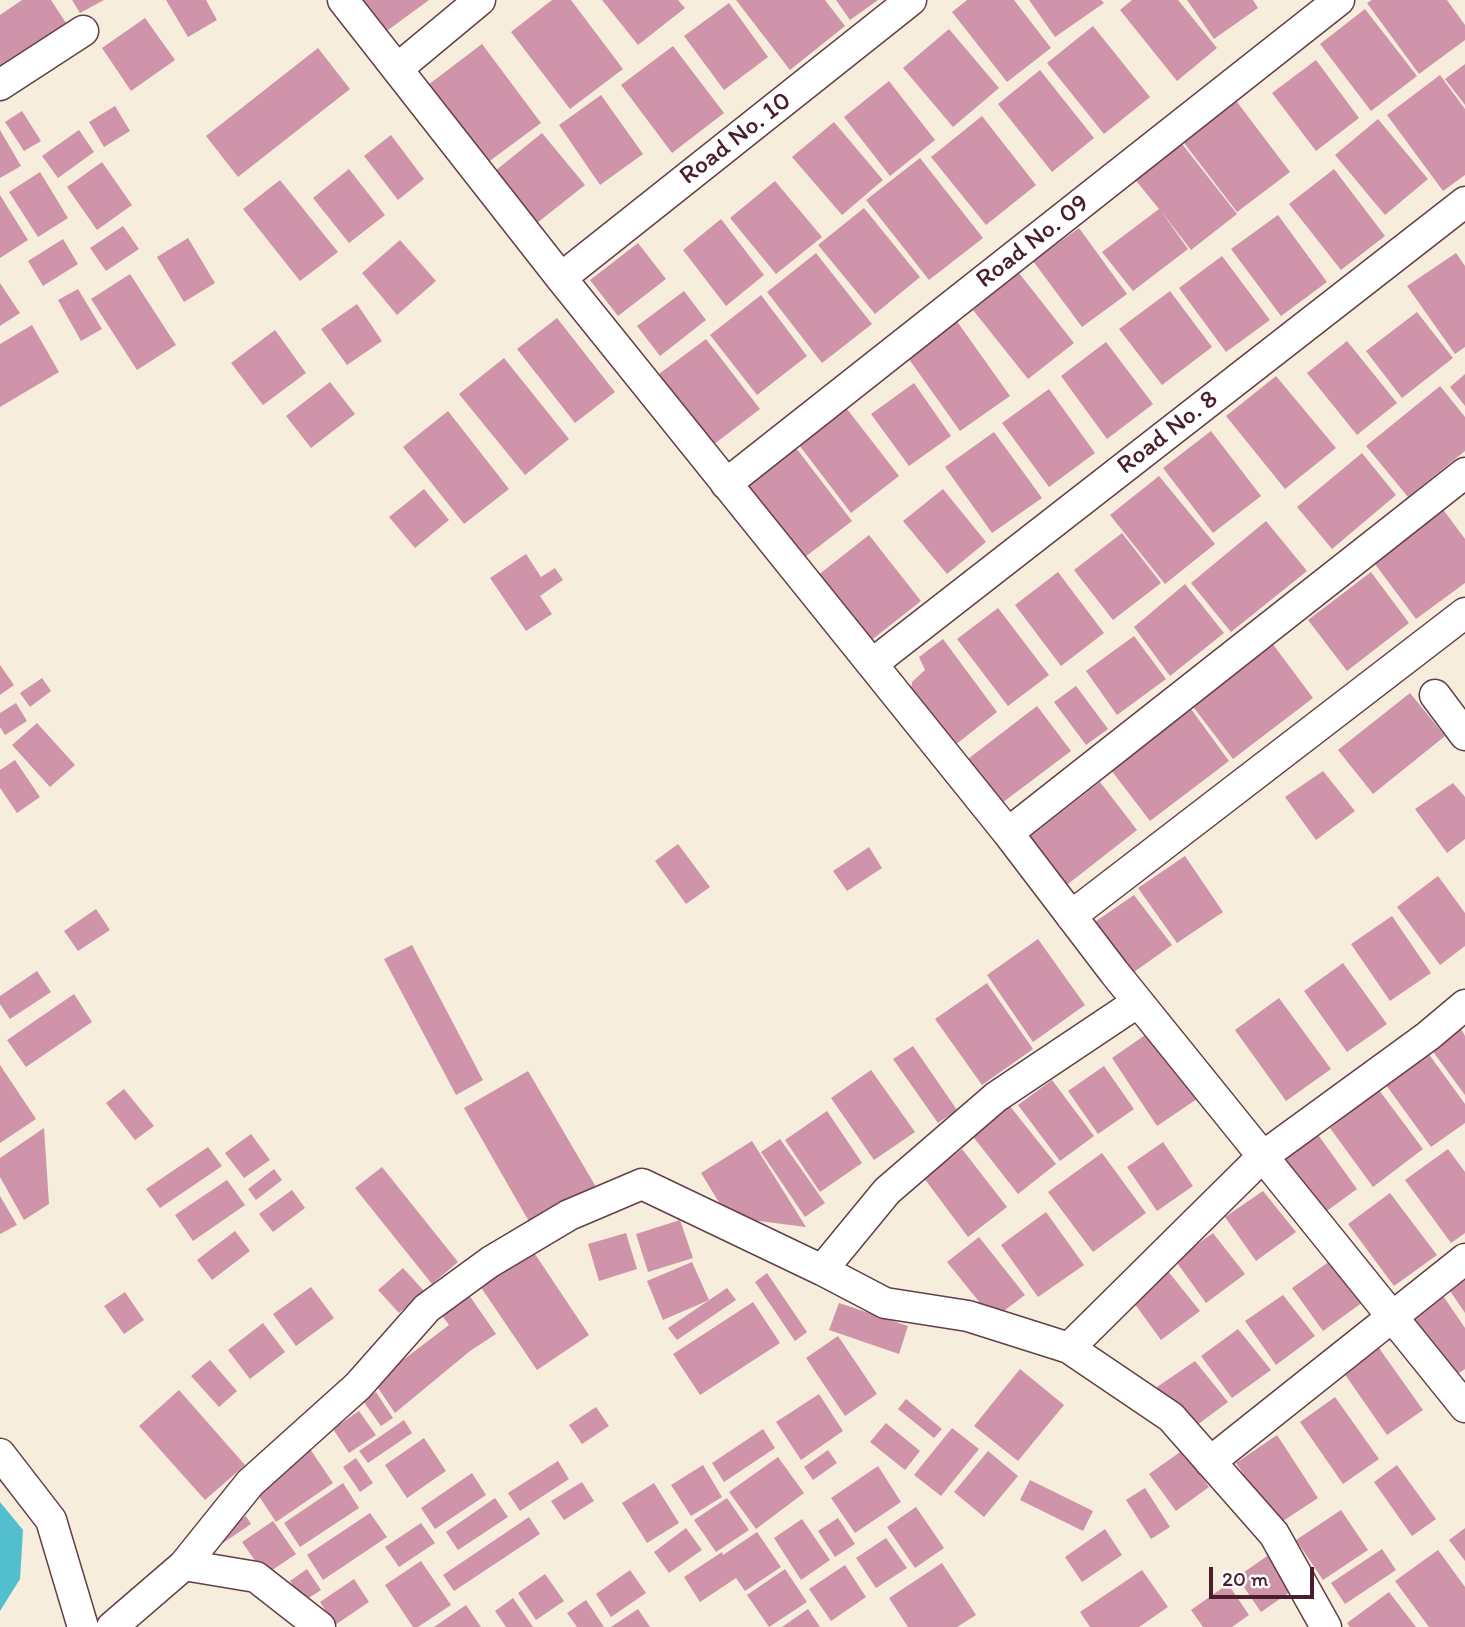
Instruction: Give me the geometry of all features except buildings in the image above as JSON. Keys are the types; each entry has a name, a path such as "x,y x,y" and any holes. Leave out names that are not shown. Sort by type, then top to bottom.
{"street":[{"path":"343,0 561,278 1008,833 1138,1002 1465,1407"},
{"path":"397,69 481,0"},
{"name":"Road No. 10","path":"561,278 911,0"},
{"name":"Road No. 09","path":"726,484 1339,0"},
{"path":"0,85 83,31"},
{"name":"Road No. 8","path":"872,664 1465,202"},
{"path":"1008,833 1465,473"},
{"path":"1071,916 1465,613"},
{"path":"1435,695 1465,735"},
{"path":"822,1270 887,1191 996,1097 1138,1002"},
{"path":"1069,1348 1262,1157 1428,1036 1465,1005"},
{"path":"112,1627 184,1565 250,1483 358,1386 427,1308 490,1262 569,1215 642,1184 885,1303 968,1316 1069,1348 1171,1417 1274,1534 1326,1627"},
{"path":"1210,1462 1465,1259"},
{"path":"0,1454 51,1520 83,1627"},
{"path":"184,1565 256,1577 320,1627"}],"water":[{"path":"0,1502 23,1530 20,1579 0,1611"}]}
